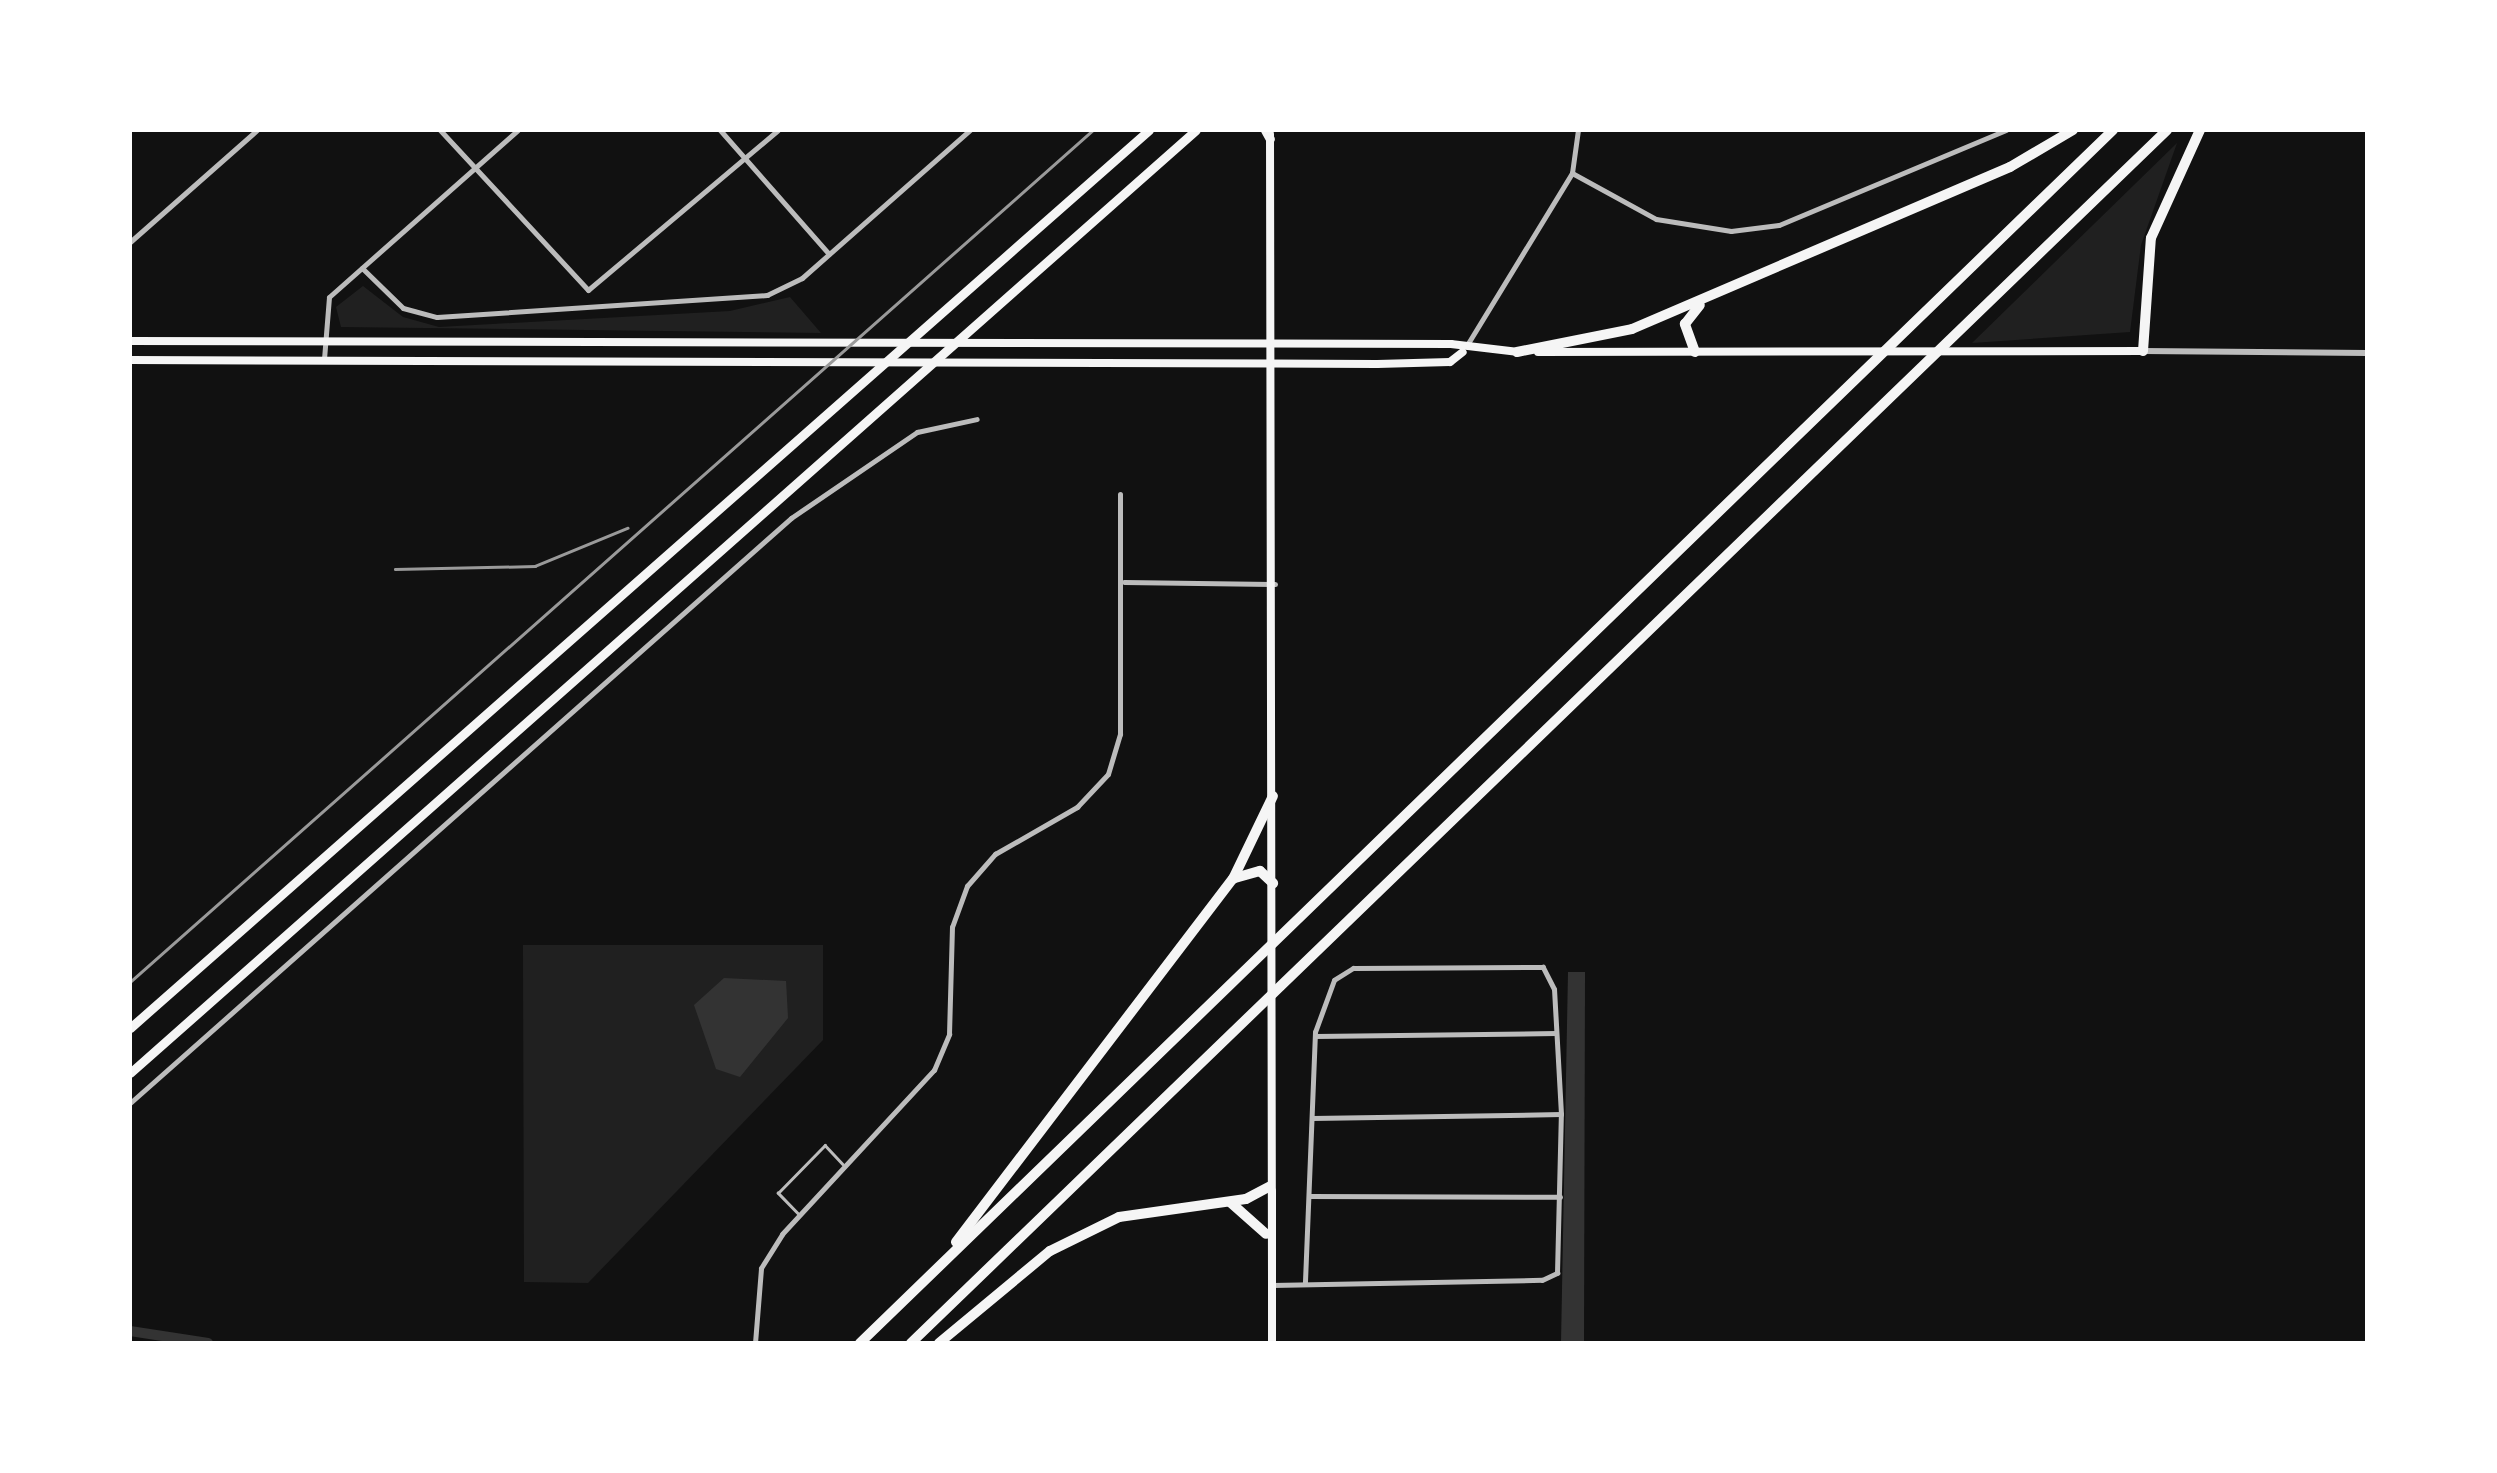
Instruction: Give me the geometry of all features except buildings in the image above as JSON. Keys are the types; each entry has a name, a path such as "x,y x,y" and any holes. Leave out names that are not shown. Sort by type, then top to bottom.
{"highway":[{"path":"1517,352 1618,334 1709,298 2010,167 2073,130"},
{"path":"860,1343 2113,130"},
{"path":"912,1343 2166,130"},
{"path":"2143,352 2151,238 2200,130"},
{"path":"1695,352 1686,318 1709,298"},
{"path":"920,1284 1048,1132 1233,879 1272,796"},
{"path":"1233,879 1260,871 1272,883"},
{"path":"939,1343 1050,1251 1119,1217 1229,1202 1270,1186"},
{"path":"1229,1202 1266,1234"}],"main road":[{"path":"130,1028 1149,130"},
{"path":"130,1073 1196,130"},
{"path":"1268,133 1275,584 1272,1343"},
{"path":"130,341 789,347 1451,344 1463,352 2143,352"},
{"path":"130,360 1450,362 1463,352"},
{"path":"1270,1186 1266,1234 1272,1284"}],"street":[{"path":"130,242 257,130"},
{"path":"440,130 588,290 778,130"},
{"path":"324,359 329,297 518,130"},
{"path":"720,130 829,254"},
{"path":"362,268 419,314 518,318 767,295 829,254 970,130"},
{"path":"1463,352 1572,173 1578,130"},
{"path":"1572,173 1656,218 1731,231 1779,225 2006,130"},
{"path":"2143,352 2367,353"},
{"path":"130,1103 791,518 917,432 977,419"},
{"path":"755,1343 761,1268 799,1216 934,1070 948,1034 952,927 967,886 995,854 1077,807 1108,774 1120,734 1124,582 1120,494"},
{"path":"1124,582 1275,584"},
{"path":"1272,1284 1305,1284 1552,1277 1560,1197 1561,1114 1554,989 1537,966 1353,968 1323,996 1315,1036 1305,1284"},
{"path":"1315,1036 1556,1033"},
{"path":"1312,1118 1561,1114"},
{"path":"1310,1196 1560,1197"}],"lane":[{"path":"799,1216 778,1193 826,1145 844,1166"}],"shaded area":[{"path":"2177,143 2141,245 2130,332 1972,343"},
{"path":"363,286 403,317 439,327 730,311 790,297 821,333 341,327 336,307"},
{"path":"523,945 823,945 823,1040 588,1283 524,1282"},
{"path":"1568,972 1585,972 1584,1343 1561,1343"},
{"path":"724,978 786,981 788,1018 740,1077 716,1069 694,1005"}],"waterway":[{"path":"130,1331 208,1343"}],"railway":[{"path":"130,982 1093,130"},
{"path":"395,569 535,566 627,528"}]}
